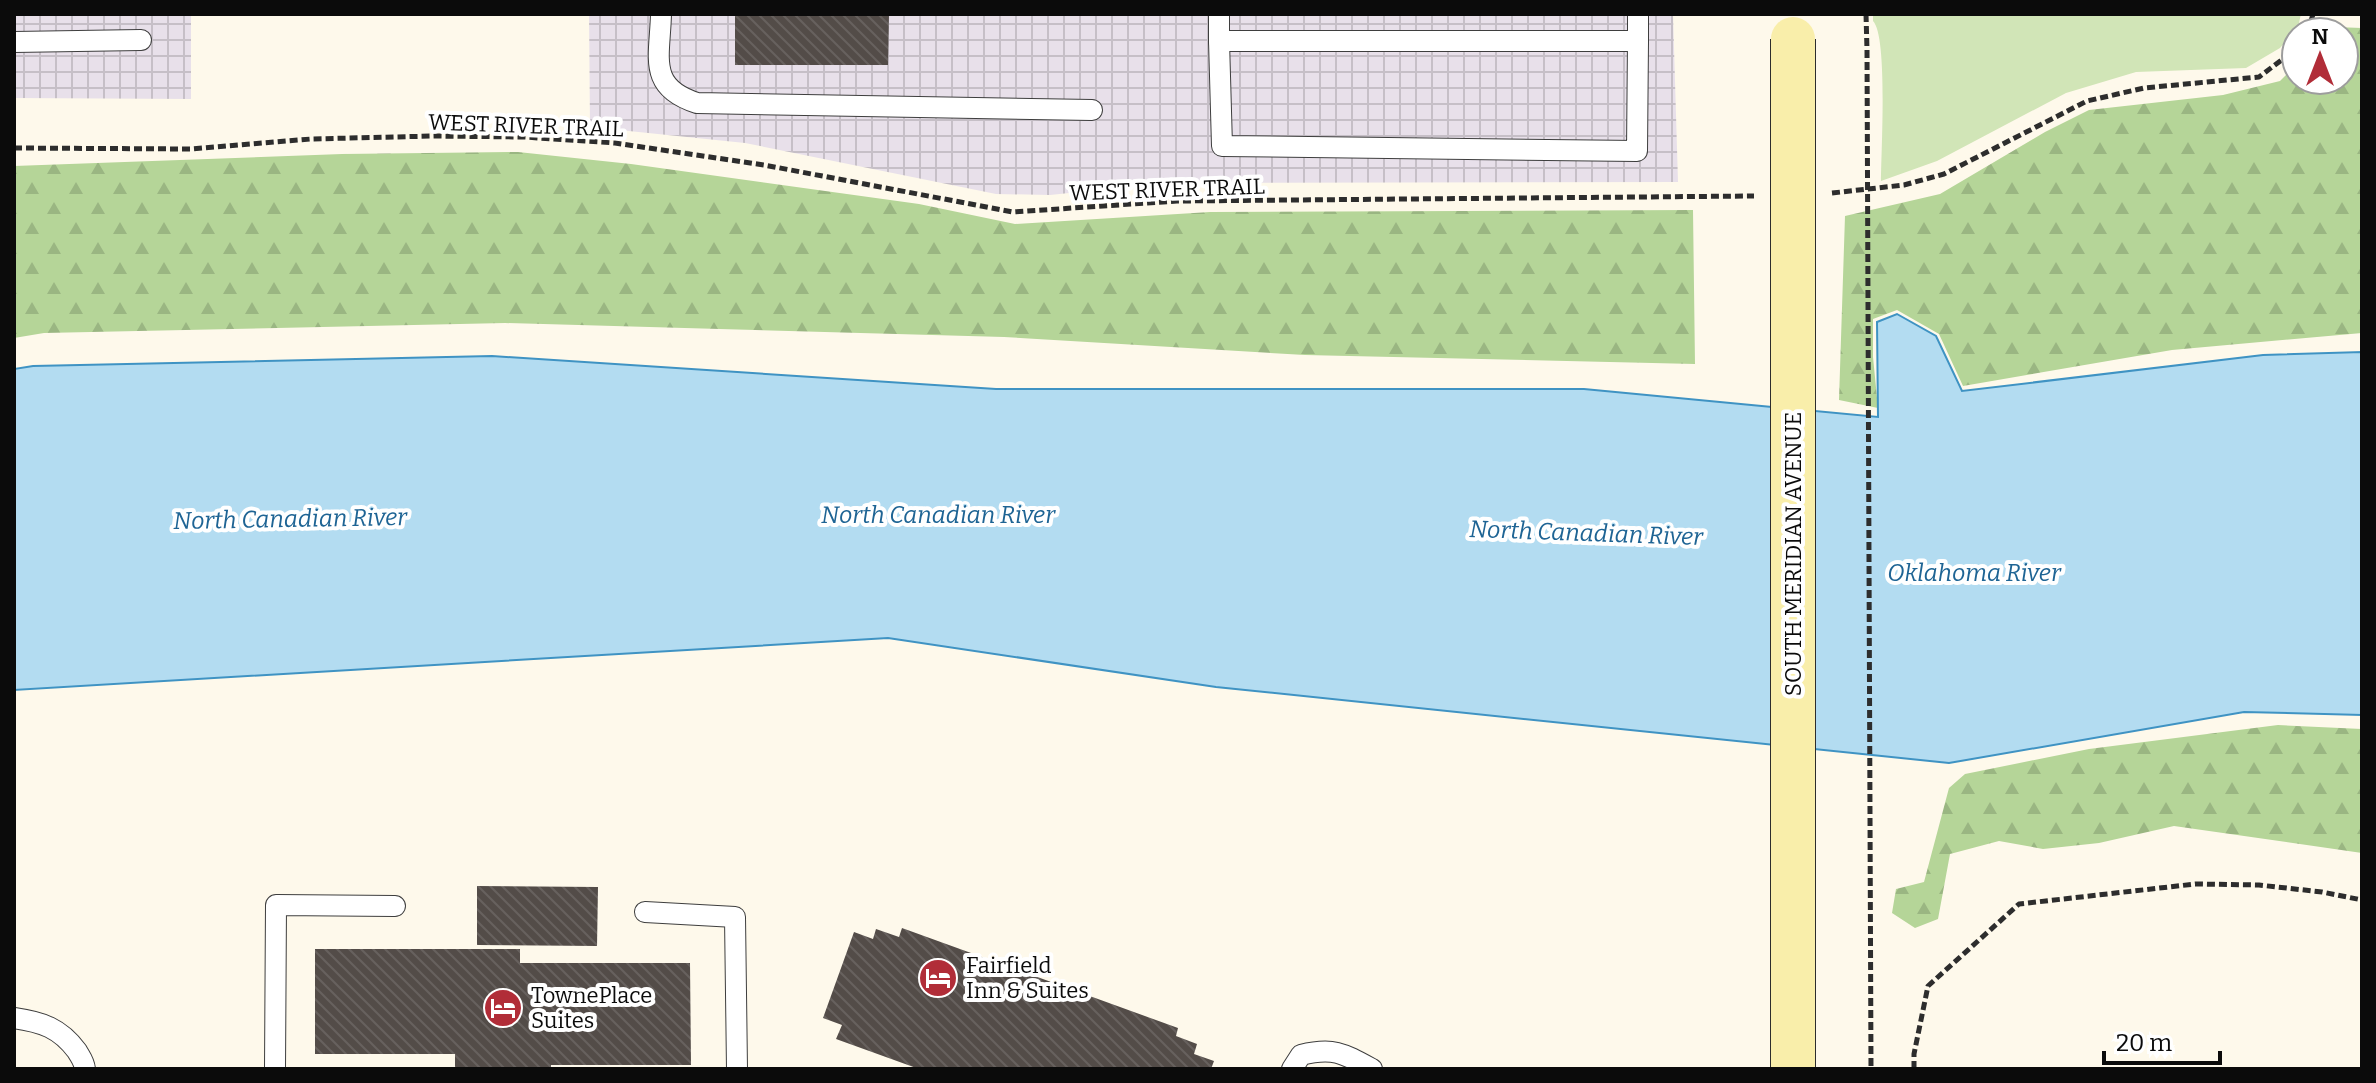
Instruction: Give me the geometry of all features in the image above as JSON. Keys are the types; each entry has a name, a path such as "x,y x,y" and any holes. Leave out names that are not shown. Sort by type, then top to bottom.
{"main road":[{"name":"SOUTH MERIDIAN AVENUE","path":"1793,39 1793,1069"}],"lane":[{"path":"661,14 660,70 663,83 679,97 697,103 1092,110"},
{"path":"1219,14 1222,146 1637,151 1638,14"},
{"path":"14,42 141,40"},
{"path":"1219,41 1638,41"},
{"path":"275,1069 276,905 395,906"},
{"path":"645,912 735,917 737,1069"},
{"path":"14,1018 40,1023 65,1035 85,1063 85,1069"},
{"path":"1292,1069 1301,1055 1325,1049 1345,1054 1372,1069"}],"path":[{"path":"1866,14 1871,1069"},
{"path":"1820,194 1904,185 1944,174 2087,101 2144,88 2259,77 2280,61"},
{"name":"WEST RIVER TRAIL","path":"14,148 191,149 311,139 524,137 600,142 764,165 1013,212 1177,201 1757,196"},
{"path":"1914,1069 1914,1054 1928,986 2019,904 2195,884 2259,885 2362,900"}],"shaded area":[{"path":"14,14 191,14 191,99 14,98"},
{"path":"589,14 1673,14 1678,182 1166,183 1050,195 996,194 745,143 590,127"}],"green space":[{"path":"1873,14 2301,14 2280,16 2280,48 2246,68 2136,72 2066,93 1937,161 1881,181 1881,48"},
{"path":"2362,28 2362,333 2172,350 1963,386 1939,334 1897,310 1873,319 1878,408 1839,400 1845,216 1940,194 2045,132 2089,110 2223,95 2280,81 2280,96 2360,96"},
{"path":"518,152 631,164 919,204 1015,224 1210,212 1693,210 1695,364 1305,355 1004,337 505,323 44,333 14,338 14,166 342,154"},
{"path":"2278,725 2362,729 2362,853 2174,826 2099,843 2043,849 1999,841 1950,854 1938,919 1915,928 1892,913 1896,889 1924,882 1949,788 1965,774 2089,749"}],"water":[{"name":"Oklahoma River","path":"1897,314 1936,336 1962,391 2263,355 2362,352 2362,715 2244,712 1949,763 1216,687 888,638 14,690 14,369 33,366 492,356 996,389 1584,389 1878,417 1877,322"}],"building":[{"path":"735,14 889,14 888,65 735,65"},
{"path":"477,886 598,887 597,946 477,945"},
{"name":"Fairfield Inn & Suites","path":"902,928 1178,1028 1176,1036 1197,1044 1194,1054 1214,1061 1211,1069 919,1069 836,1039 842,1025 823,1018 854,932 873,939 876,929 899,937"},
{"name":"TownePlace Suites","path":"315,949 520,949 520,963 690,963 691,1065 455,1069 455,1054 315,1054"}],"place":[{"name":"Fairfield Inn & Suites","path":"938,978"},
{"name":"TownePlace Suites","path":"503,1008"}],"water label":[{"name":"North Canadian River","path":"938,515"},
{"name":"North Canadian River","path":"290,519"},
{"name":"North Canadian River","path":"1586,533"}]}
